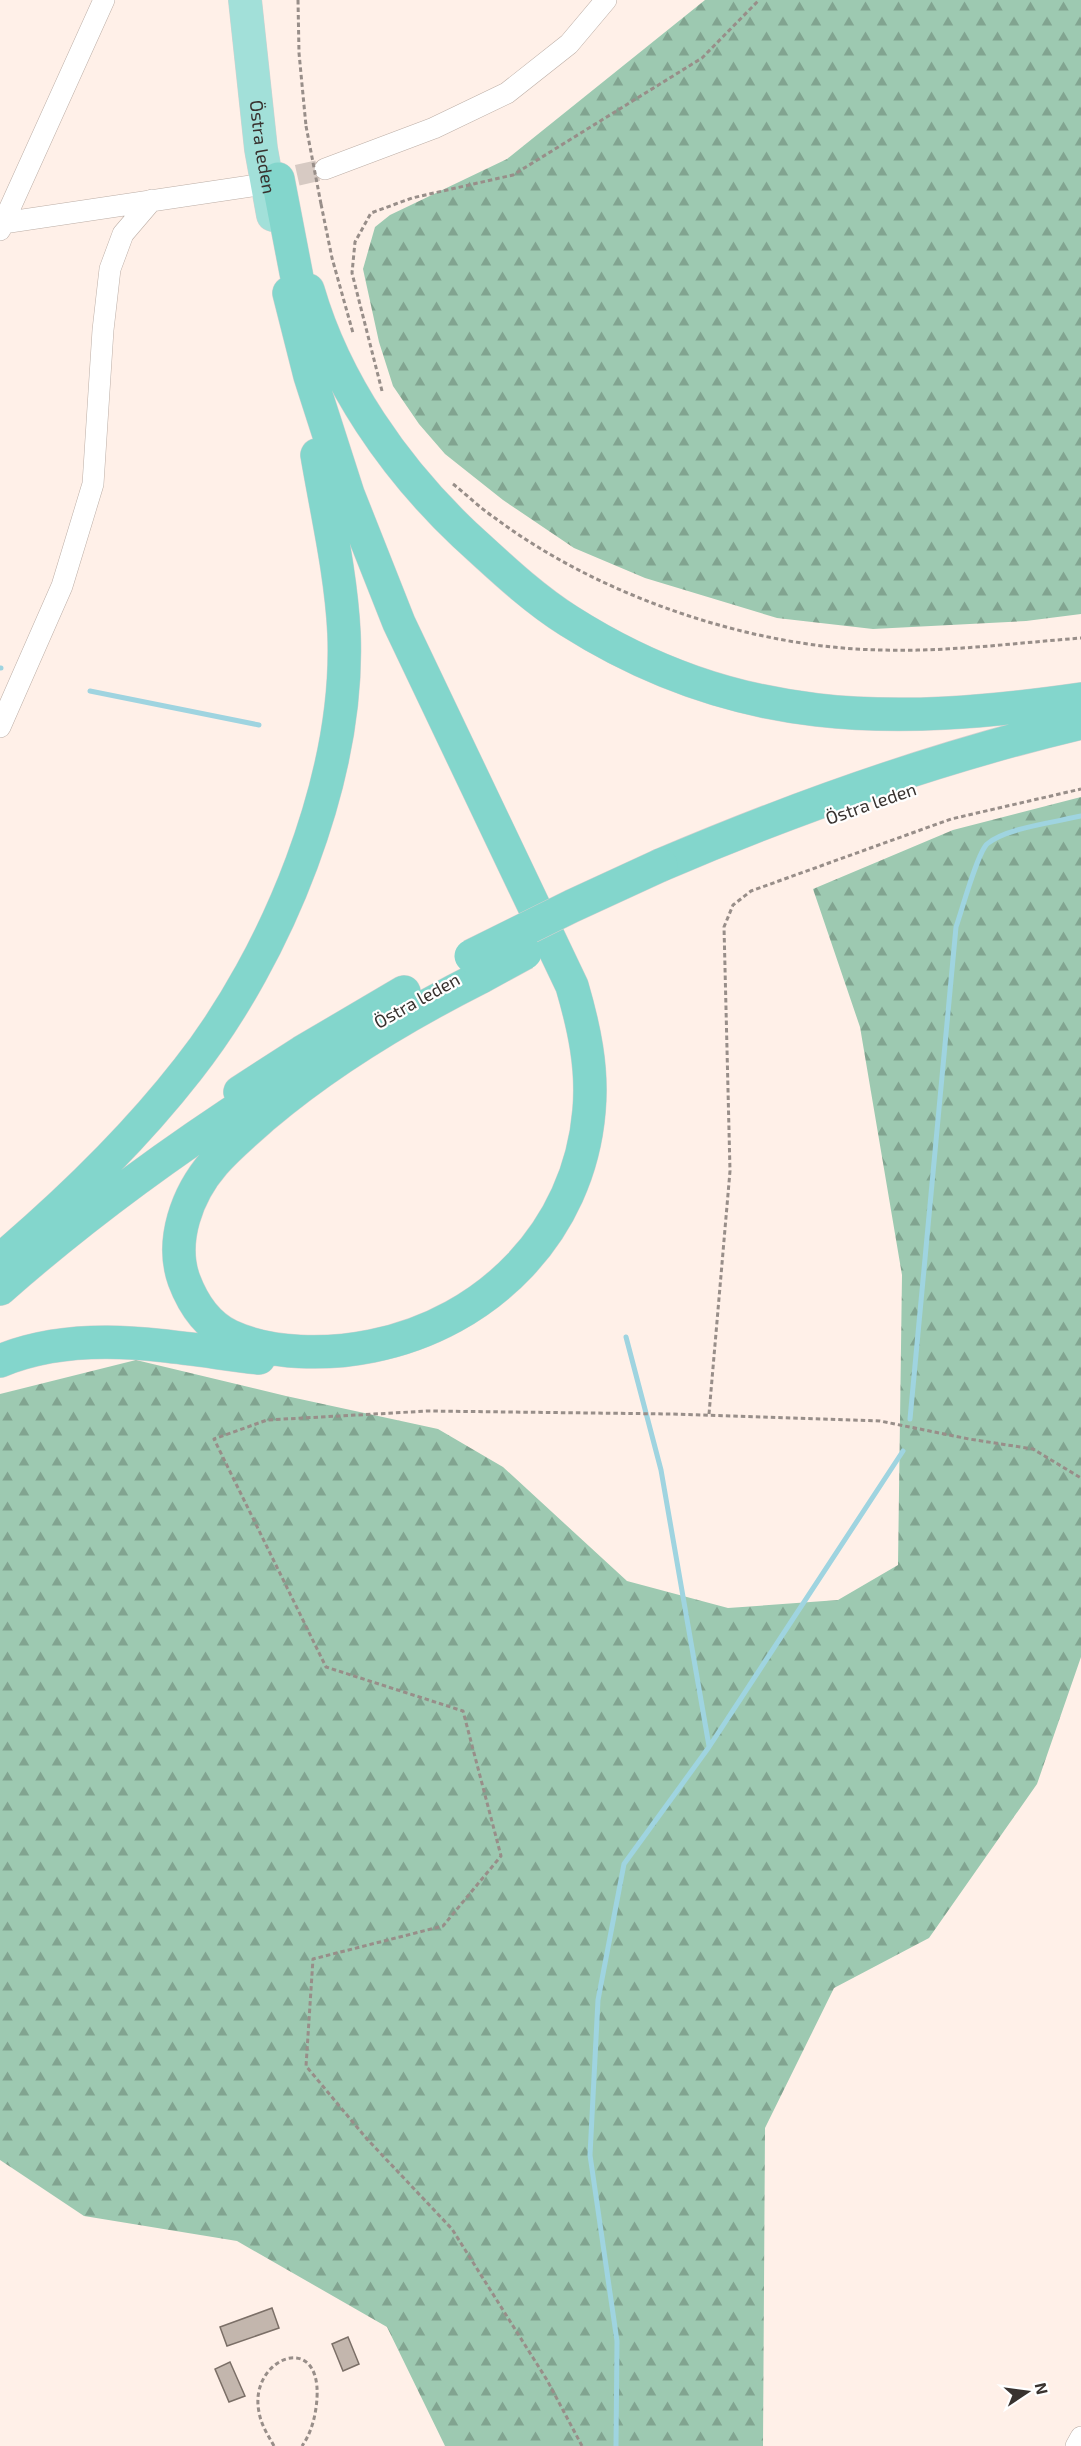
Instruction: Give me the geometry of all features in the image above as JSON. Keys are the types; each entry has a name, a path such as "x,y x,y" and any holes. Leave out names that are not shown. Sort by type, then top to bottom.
{"highway":[{"path":"265,182 328,349 374,428 410,477 438,509 516,582 567,620 616,649 663,671 715,691 770,704 828,712 933,715 1007,710 1081,699"},
{"path":"0,1360 18,1353 62,1344 98,1341 320,1363 351,1362 386,1357 418,1346 451,1332 483,1313 514,1287 542,1258 564,1226 582,1189 597,1140 601,1096 599,1054 591,1011 573,961 436,677 381,553 313,354 289,245 265,182"},
{"path":"289,293 310,376 348,494 399,623 572,986 587,1049 589,1112 577,1166 569,1191 555,1220 510,1277 455,1317 420,1334 387,1343 334,1351 260,1346 231,1336 211,1324 195,1305 180,1269 178,1248 182,1225 190,1201 213,1164 281,1102 331,1065 476,967 572,906 663,873 790,813 918,768 1081,723"},
{"path":"0,1260 150,1116 189,1068 233,1004 265,945 292,886 317,819 334,754 341,697 344,634 333,542 289,293"},
{"name":"Östra leden","path":"663,873 961,774 1081,741"},
{"path":"0,1273 94,1195 233,1096 384,1003 476,967"},
{"name":"Östra leden","path":"0,1289 118,1194 212,1126 357,1034 476,967"}],"main road":[{"name":"Östra leden","path":"245,0 261,148 289,293"},
{"name":"Östra leden","path":"255,0 260,56 265,182"}],"street":[{"path":"2,227 104,0"},
{"path":"325,170 434,128 507,93 569,44 606,0"},
{"path":"2,227 265,182"},
{"path":"0,727 62,586 93,484 103,330 110,269 123,234 152,200"},
{"path":"1076,2446 1081,2437"}],"path":[{"path":"298,0 301,82 306,126 332,258 356,343"},
{"path":"375,388 382,396 352,273 355,242 371,213 412,198 513,175 702,58 759,0"},
{"path":"450,482 496,519 562,561 619,590 676,613 750,633 794,643 882,650 971,647 1081,638"},
{"path":"709,1414 730,1171 724,927 733,905 751,891 951,819 1081,789"},
{"path":"582,2446 547,2380 452,2229 367,2139 306,2066 314,1959 443,1926 501,1856 463,1711 326,1667 214,1439 267,1420 428,1411 709,1414 880,1421 1033,1449 1081,1478"},
{"path":"274,2446 262,2425 258,2411 258,2397 266,2374 273,2364 285,2358 297,2357 307,2363 315,2374 317,2387 312,2426 302,2446"}],"green space":[{"path":"705,0 1081,0 1081,614 1026,621 873,629 777,618 645,578 574,548 503,500 445,454 419,424 393,386 379,342 363,269 375,227 390,215 507,159"},
{"path":"1081,797 1081,1657 1037,1784 929,1938 834,1988 765,2128 763,2446 445,2446 387,2327 237,2241 84,2216 0,2160 0,1394 136,1360 438,1429 503,1467 627,1581 728,1608 838,1600 898,1565 902,1275 860,1027 813,889 953,830"}],"building":[{"path":"272,2308 279,2328 227,2346 220,2327"},
{"path":"348,2337 359,2364 343,2371 332,2344"},
{"path":"230,2362 245,2396 229,2402 215,2369"}],"waterway":[{"path":"90,691 259,725"},
{"path":"910,1419 956,927 974,870 987,844 995,838 1018,830 1081,816"},
{"path":"626,1337 661,1470 709,1746"},
{"path":"616,2446 617,2341 590,2155 598,2000 624,1864 709,1747 903,1451"}],"tunnel":[{"path":"267,182 325,169"}]}
